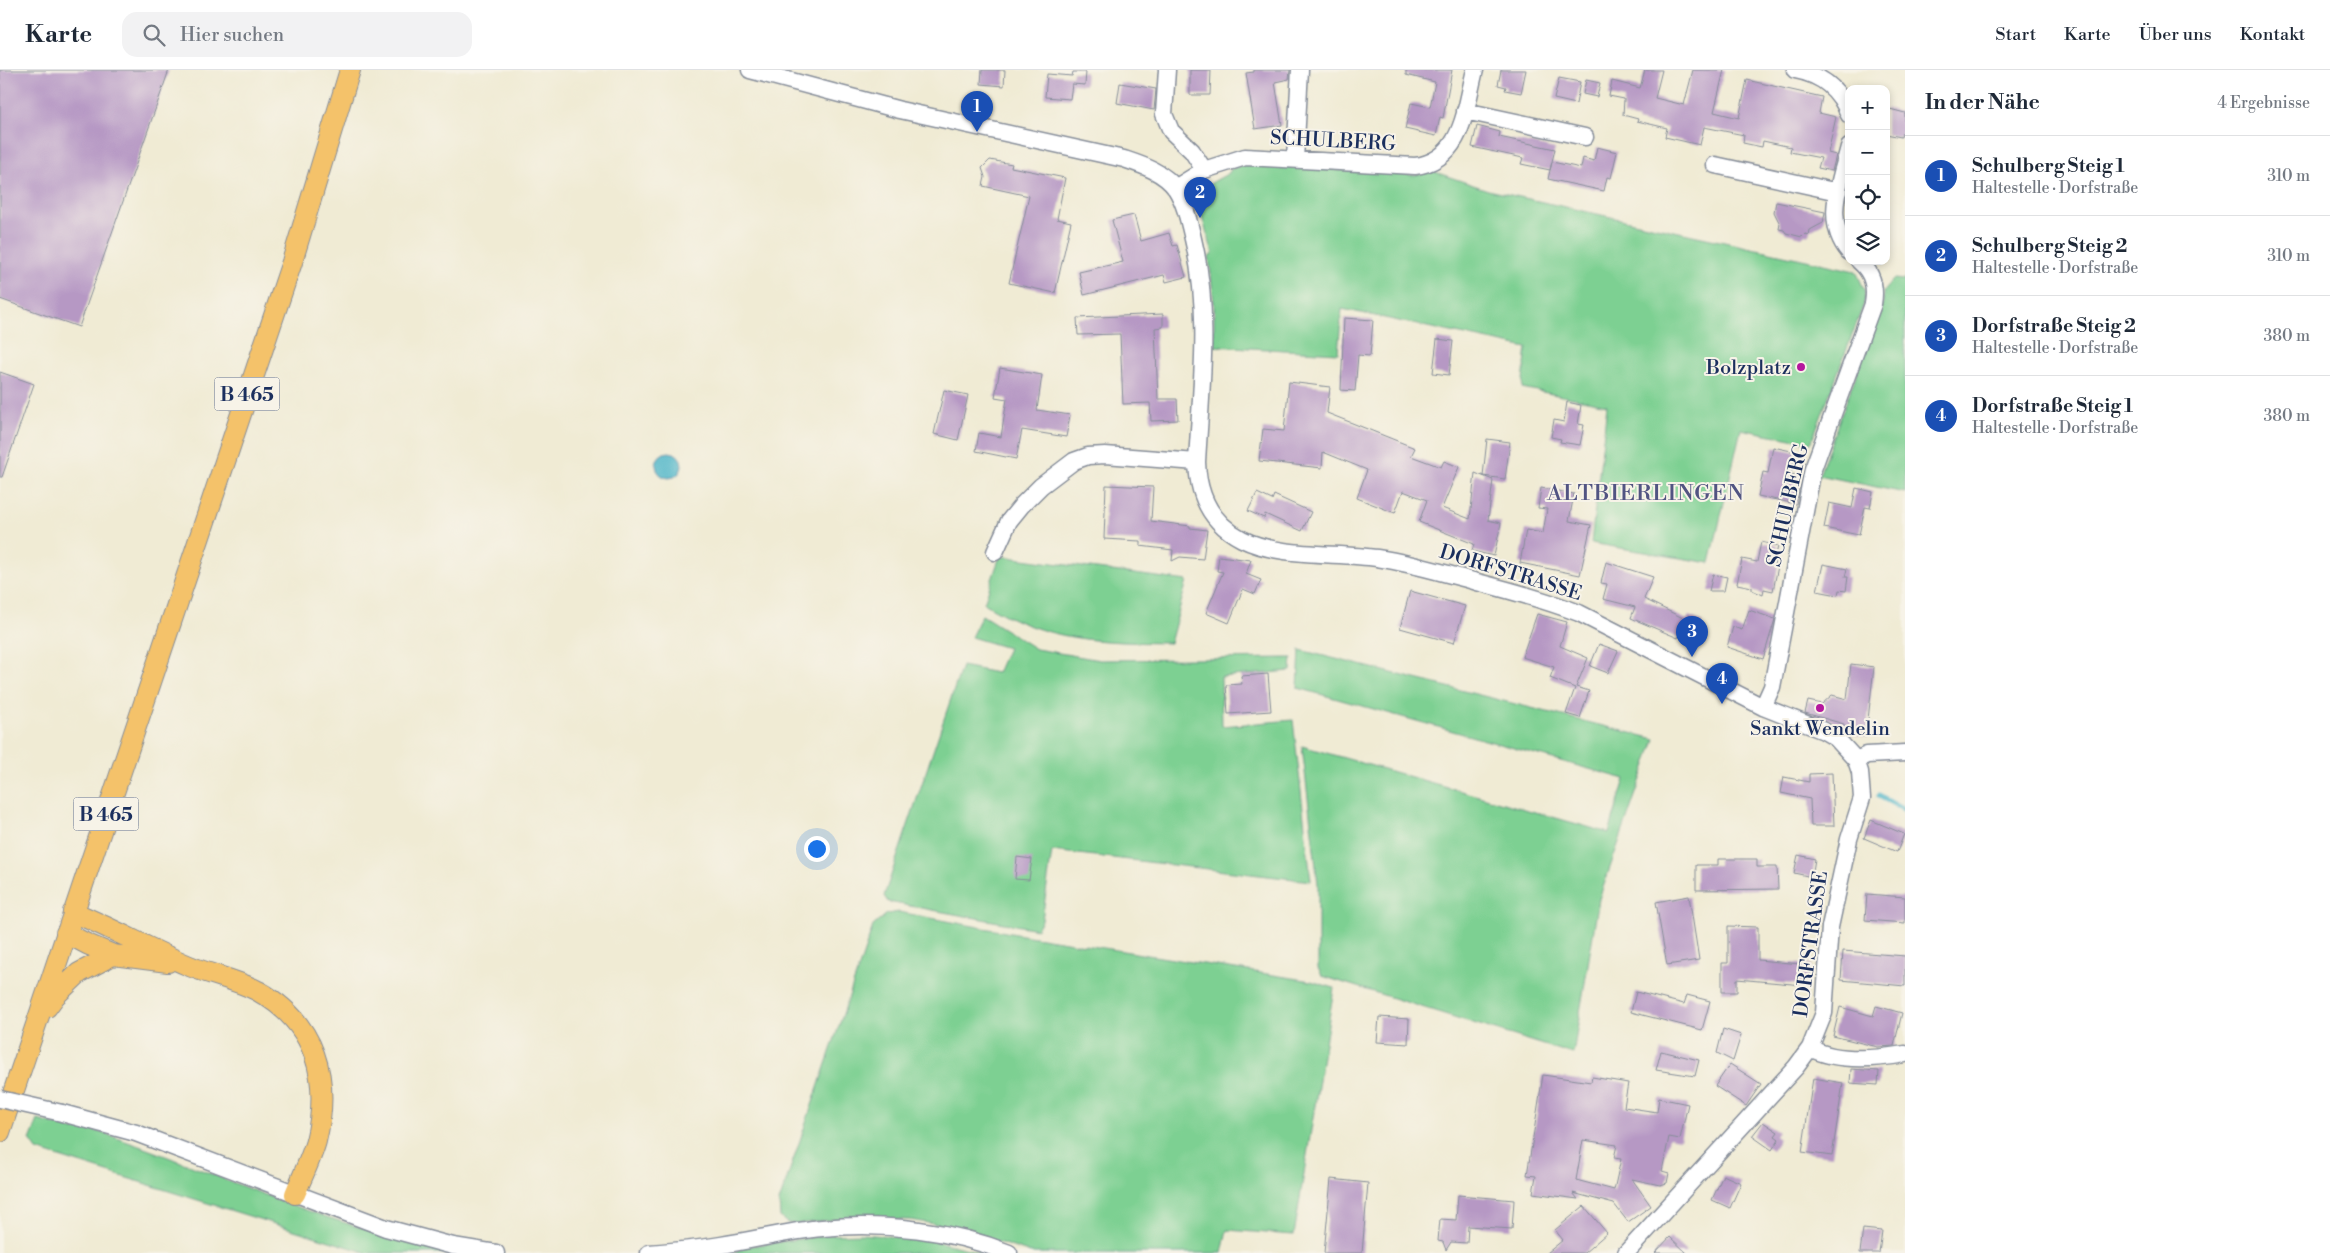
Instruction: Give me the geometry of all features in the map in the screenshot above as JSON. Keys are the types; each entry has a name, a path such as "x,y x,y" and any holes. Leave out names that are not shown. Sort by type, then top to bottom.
{"main road":[{"name":"B 465","path":"0,1132 292,262 350,70"},
{"path":"73,912 188,965 256,990 276,1002 302,1030 318,1062 322,1081 322,1103 315,1142 295,1194"},
{"path":"66,933 113,954 188,965"},
{"path":"39,1019 55,996 79,973 113,954"}],"street":[{"name":"DORFSTRASSE","path":"750,70 900,110 1124,159 1148,167 1175,188 1189,222 1203,294 1205,332 1197,462 1198,482 1211,514 1226,528 1241,538 1275,549 1379,558 1426,568 1550,602 1579,613 1763,707 1830,735 1849,750 1856,760 1860,772 1862,798 1849,839 1830,928 1824,1014 1810,1048 1764,1104 1626,1253"},
{"path":"1167,70 1164,114 1171,131 1192,151 1204,170"},
{"path":"1295,159 1300,70"},
{"name":"SCHULBERG","path":"1175,188 1204,170 1245,157 1426,165 1438,160 1454,144 1465,111 1475,70"},
{"path":"1795,70 1820,78 1834,88 1845,105"},
{"path":"1465,111 1585,137"},
{"path":"1845,163 1834,208 1834,223 1838,237 1845,247"},
{"path":"1715,165 1838,192"},
{"name":"SCHULBERG","path":"1763,707 1772,687 1813,469 1873,304 1874,294 1871,275 1862,265"},
{"path":"995,552 1009,521 1022,505 1041,486 1074,461 1088,456 1105,455 1197,462"},
{"path":"1856,760 1867,755 1905,753"},
{"path":"1810,1048 1831,1056 1886,1057 1905,1054"},
{"path":"0,1099 62,1112 136,1132 386,1228 453,1246 496,1253"},
{"path":"649,1253 722,1245 822,1228 864,1226 904,1228 953,1235 1010,1253"}],"green space":[{"path":"1246,164 1414,175 1435,172 1488,190 1856,271 1865,291 1864,304 1811,443 1741,429 1710,563 1591,543 1607,405 1522,388 1527,348 1342,309 1338,353 1214,346 1214,303 1209,257 1213,253 1197,201 1211,183 1229,173 1231,169"},
{"path":"1893,279 1905,280 1905,493 1819,475 1883,302 1883,292"},
{"path":"1000,556 1187,581 1170,643 1120,642 1074,637 1051,633 1007,616 984,603"},
{"path":"982,615 1036,649 1100,660 1292,658 1291,671 1221,677 1222,726 1293,720 1311,881 1052,851 1042,920 1037,929 888,902 884,896 962,666 997,673 1008,648 971,637"},
{"path":"1300,650 1655,739 1599,899 1573,1054 1322,976 1318,968 1318,884 1302,746 1609,833 1625,779 1298,688"},
{"path":"899,912 1016,934 1311,981 1334,988 1294,1235 1227,1230 1222,1253 1031,1253 952,1227 910,1220 841,1219 796,1224 787,1223 780,1217 779,1202 873,926 887,914"},
{"path":"38,1120 74,1130 81,1126 138,1145 306,1210 418,1244 456,1253 368,1253 37,1150 30,1140"},
{"path":"862,1234 931,1240 984,1253 734,1253 742,1247 829,1235"}],"water":[{"path":"669,452 678,456 682,465 678,474 669,478 660,474 656,465 660,456"}],"building":[{"path":"0,70 169,70 79,327 0,299"},
{"path":"982,70 1005,70 1004,86 981,84"},
{"path":"1190,70 1211,70 1210,95 1190,95"},
{"path":"1254,70 1290,70 1289,79 1275,82 1282,125 1255,129 1246,73 1254,72"},
{"path":"1406,70 1452,70 1443,118 1440,117 1436,136 1405,129 1411,103 1430,107 1435,82 1406,75"},
{"path":"1501,70 1526,70 1521,93 1505,90 1506,87 1498,85"},
{"path":"1645,70 1662,70 1655,98 1684,105 1693,70 1724,70 1714,112 1739,118 1747,80 1822,97 1819,113 1836,117 1828,153 1836,155 1832,171 1818,168 1821,158 1790,152 1791,147 1763,141 1762,147 1743,143 1744,135 1704,127 1700,145 1665,137 1667,128 1637,121 1638,119 1623,115 1624,99 1609,96 1612,81 1640,88"},
{"path":"1073,72 1086,72 1085,85 1072,84 1070,99 1045,97 1047,74 1072,76"},
{"path":"1559,78 1580,82 1576,104 1554,99"},
{"path":"1586,80 1600,83 1597,97 1583,94"},
{"path":"1120,83 1156,89 1154,110 1117,103"},
{"path":"1890,109 1905,113 1905,134 1902,133 1901,137 1890,135"},
{"path":"1477,126 1500,132 1499,137 1555,149 1550,170 1521,164 1523,158 1472,147"},
{"path":"1597,147 1617,152 1611,178 1607,177 1604,191 1548,179 1552,162 1581,168 1583,158 1594,161"},
{"path":"990,160 1012,164 1011,167 1065,178 1057,219 1071,222 1055,293 1009,283 1029,196 983,186 985,177 982,168"},
{"path":"1776,202 1825,212 1823,223 1810,230 1809,235 1805,234 1802,237 1786,233 1784,230 1779,229 1780,224 1774,212"},
{"path":"1134,215 1141,241 1169,233 1173,246 1177,245 1186,277 1166,282 1164,275 1084,295 1079,272 1123,262 1112,220"},
{"path":"1163,314 1163,327 1155,328 1158,399 1177,399 1178,420 1151,421 1150,403 1123,404 1120,334 1078,335 1077,318"},
{"path":"1344,318 1373,320 1370,356 1358,355 1355,391 1341,390"},
{"path":"1437,339 1453,341 1449,375 1433,373"},
{"path":"1000,368 1042,375 1037,410 1070,415 1066,437 1022,430 1016,459 976,451 979,433 1001,437 1007,399 995,397"},
{"path":"0,372 34,384 2,477 0,477"},
{"path":"1289,382 1330,387 1327,413 1415,448 1411,456 1441,467 1444,461 1459,467 1442,508 1470,519 1475,473 1493,480 1488,520 1501,523 1494,556 1472,551 1474,544 1419,522 1427,500 1403,491 1395,513 1357,498 1367,470 1323,452 1322,468 1259,461 1263,429 1284,431"},
{"path":"944,390 968,395 958,440 934,434"},
{"path":"1567,402 1581,405 1578,424 1584,425 1580,445 1560,442 1561,439 1551,437 1554,420 1564,422"},
{"path":"1487,439 1510,442 1505,479 1483,476"},
{"path":"1773,447 1796,452 1791,474 1802,476 1796,504 1758,496 1763,472 1768,473"},
{"path":"1106,485 1153,487 1151,521 1207,530 1203,559 1180,557 1172,561 1173,550 1140,546 1140,541 1104,539"},
{"path":"1541,488 1574,494 1569,521 1591,525 1580,575 1520,563 1526,530 1543,533 1547,509 1538,508"},
{"path":"1856,488 1873,492 1870,508 1865,507 1859,535 1824,528 1829,503 1852,508"},
{"path":"1257,493 1272,500 1274,495 1311,512 1302,531 1265,514 1264,518 1248,511"},
{"path":"1761,542 1778,546 1774,565 1778,566 1773,591 1764,589 1763,595 1752,590 1752,587 1737,584 1742,559 1757,562"},
{"path":"1219,556 1251,560 1246,574 1261,580 1255,594 1243,589 1229,623 1206,613 1223,572 1217,571"},
{"path":"1606,562 1653,577 1644,599 1687,620 1689,616 1702,622 1698,641 1689,637 1688,640 1679,636 1678,638 1631,618 1635,607 1603,599 1607,584 1601,583"},
{"path":"1823,564 1847,569 1845,577 1848,577 1846,591 1839,590 1838,595 1817,591"},
{"path":"1713,574 1727,577 1724,591 1709,591"},
{"path":"1410,591 1465,606 1454,643 1400,628"},
{"path":"1749,610 1775,619 1763,659 1727,647 1733,627 1742,630"},
{"path":"1537,614 1567,622 1560,646 1588,658 1576,687 1589,691 1580,718 1566,714 1575,688 1550,678 1554,667 1522,657"},
{"path":"1599,644 1618,651 1608,673 1590,666"},
{"path":"1851,664 1874,667 1866,737 1845,733 1844,724 1805,713 1808,701 1822,704 1832,695 1847,699"},
{"path":"1268,674 1271,711 1228,714 1226,685 1242,684 1241,676"},
{"path":"1832,773 1834,826 1811,826 1810,799 1781,793 1784,777 1809,782 1809,774"},
{"path":"1871,820 1904,834 1897,852 1864,838"},
{"path":"1798,855 1815,859 1812,877 1794,873"},
{"path":"1017,857 1032,859 1029,880 1015,879"},
{"path":"1718,859 1757,859 1757,867 1777,867 1778,889 1696,890 1696,865 1718,865"},
{"path":"1867,894 1905,897 1905,923 1865,920"},
{"path":"1689,896 1699,960 1667,965 1656,902"},
{"path":"1728,926 1758,927 1758,960 1811,965 1810,978 1804,977 1803,985 1737,979 1737,992 1722,992 1722,963 1728,963"},
{"path":"1843,951 1905,956 1905,986 1841,980"},
{"path":"1636,992 1684,1004 1687,995 1710,1001 1702,1030 1631,1012"},
{"path":"1876,1006 1902,1013 1894,1046 1878,1047 1833,1036 1840,1007 1873,1016"},
{"path":"1379,1017 1409,1019 1408,1044 1377,1042"},
{"path":"1723,1029 1741,1035 1733,1061 1717,1053"},
{"path":"1661,1051 1699,1060 1695,1076 1656,1070"},
{"path":"1730,1064 1761,1084 1746,1106 1715,1086"},
{"path":"1851,1069 1879,1071 1878,1085 1850,1083"},
{"path":"1543,1075 1591,1082 1592,1077 1628,1083 1624,1107 1657,1112 1659,1098 1688,1104 1680,1139 1669,1137 1662,1171 1669,1173 1667,1183 1660,1185 1632,1179 1651,1206 1628,1222 1614,1204 1573,1193 1578,1199 1533,1193 1536,1176 1527,1175","holes":["1583,1140 1617,1145 1614,1158 1621,1159 1614,1190 1576,1180"]},
{"path":"1813,1078 1843,1083 1832,1156 1802,1152"},
{"path":"1763,1122 1778,1132 1775,1136 1779,1139 1772,1150 1752,1136"},
{"path":"1723,1175 1741,1183 1730,1208 1712,1200"},
{"path":"1331,1179 1368,1183 1362,1253 1324,1253"},
{"path":"1458,1195 1514,1200 1512,1229 1468,1226 1467,1243 1451,1242 1446,1250 1443,1242 1438,1241 1440,1219 1456,1220"},
{"path":"1584,1206 1607,1233 1584,1253 1547,1253 1563,1240 1555,1230"},
{"path":"1863,1229 1882,1231 1879,1253 1860,1253"},
{"path":"1670,1237 1687,1253 1655,1253"}],"waterway":[{"path":"1879,796 1905,810"}],"place":[{"name":"Schulberg Steig 1","path":"977,132"},
{"name":"Schulberg Steig 2","path":"1200,218"},
{"name":"Bolzplatz","path":"1801,367"},
{"name":"Dorfstraße Steig 2","path":"1692,657"},
{"name":"Dorfstraße Steig 1","path":"1722,704"},
{"name":"Sankt Wendelin","path":"1820,708"}],"district":[{"name":"ALTBIERLINGEN","path":"1646,492"}]}
